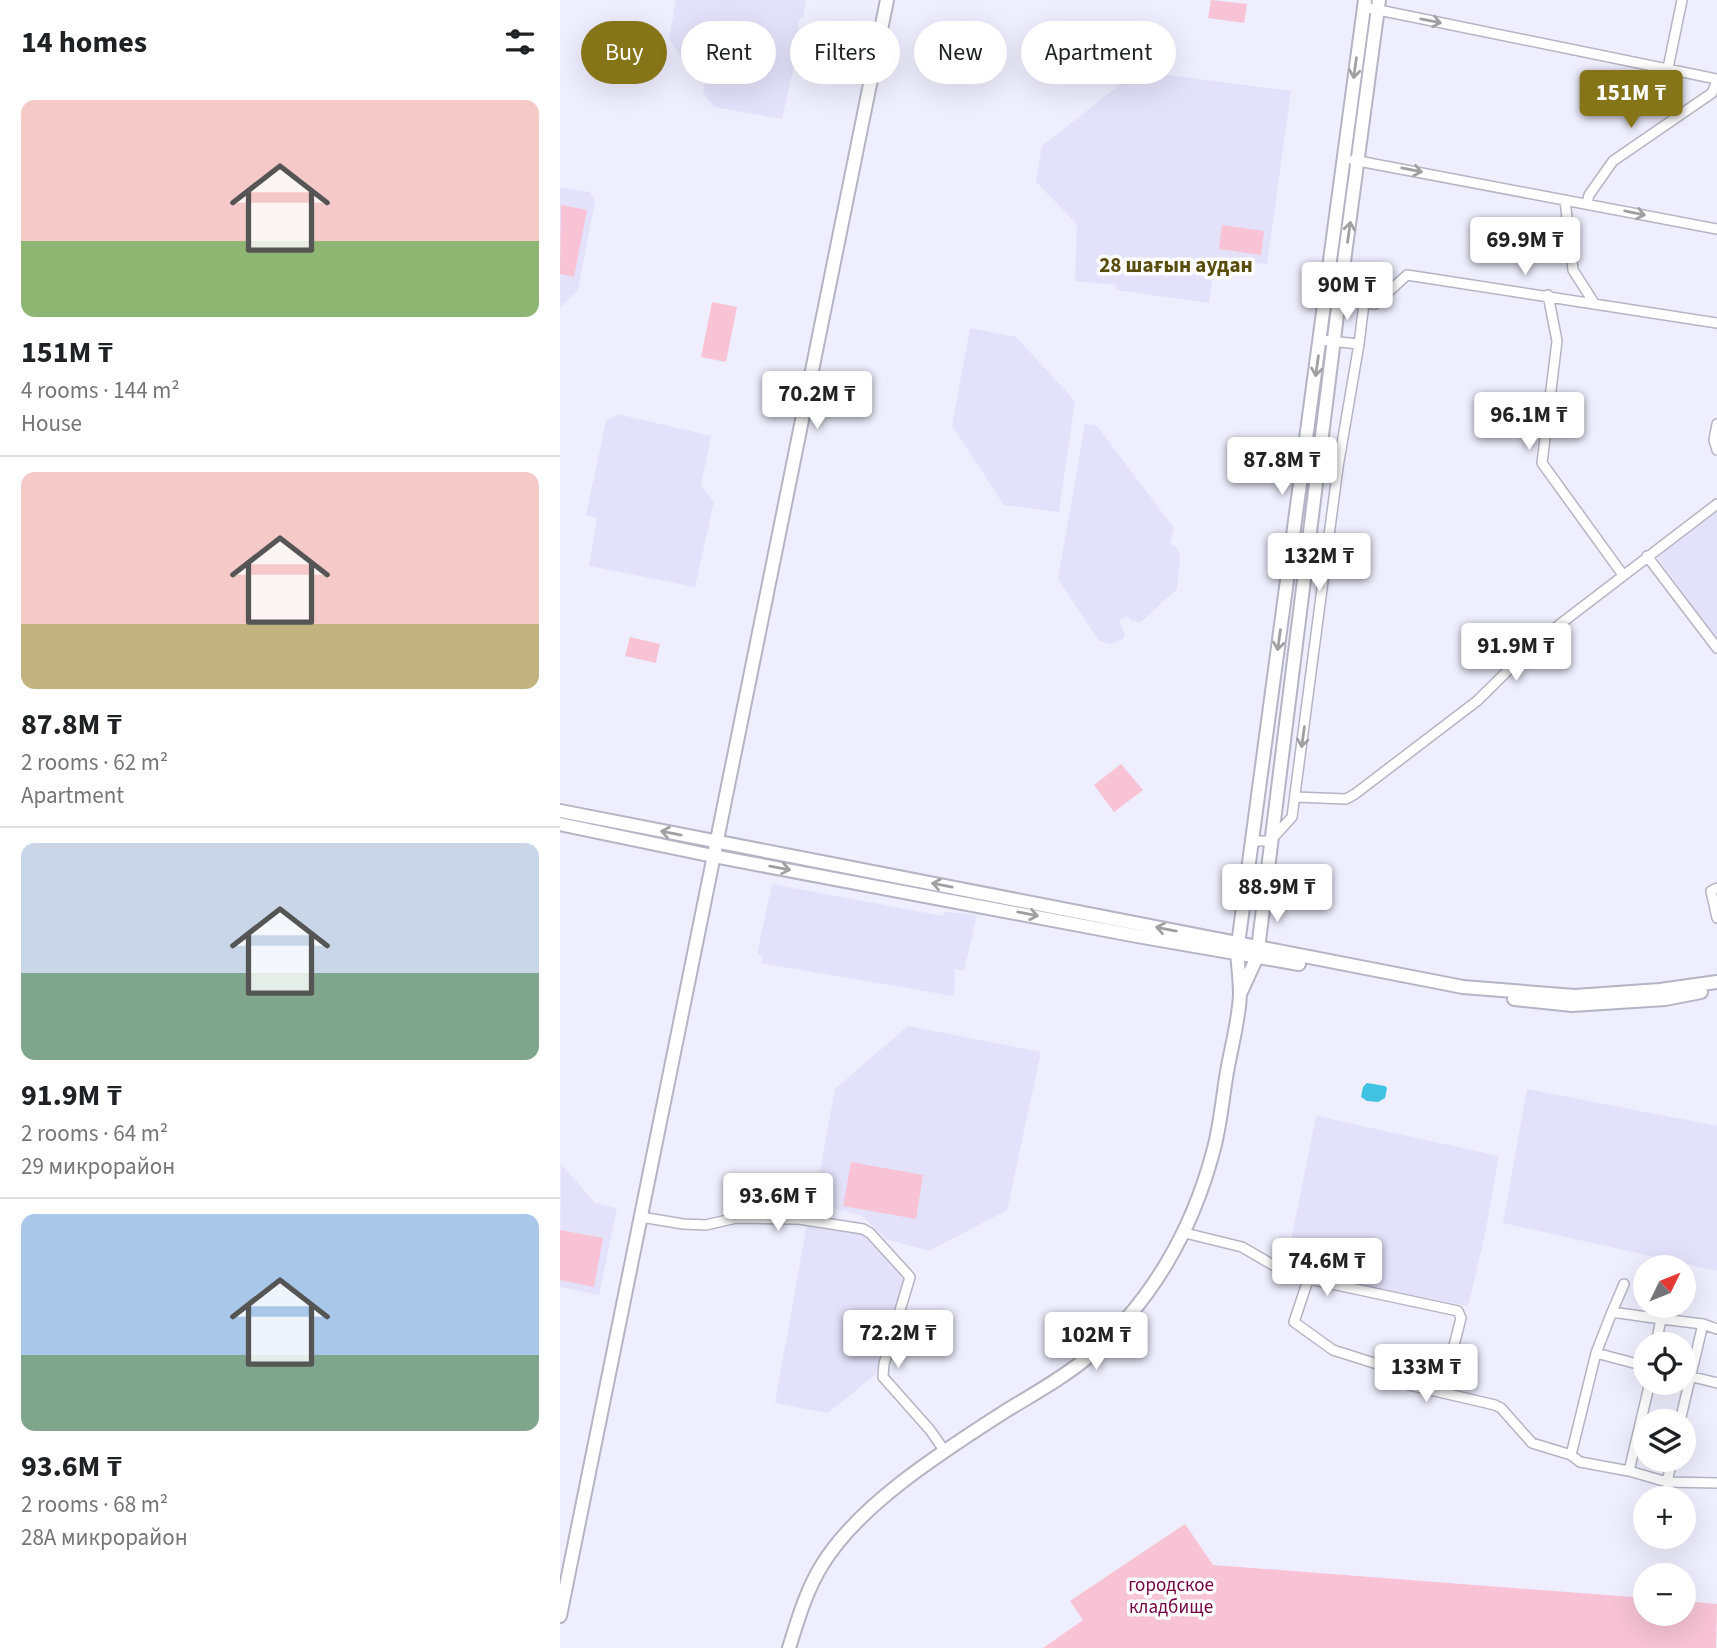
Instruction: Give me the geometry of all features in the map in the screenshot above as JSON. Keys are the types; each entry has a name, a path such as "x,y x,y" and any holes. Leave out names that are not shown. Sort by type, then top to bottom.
{"main road":[{"path":"560,1616 887,0"},
{"path":"789,1648 804,1598 823,1563 844,1536 889,1493 944,1450 1087,1358 1150,1290 1185,1233 1214,1149 1240,996 1257,952 1339,299 1364,4"},
{"path":"1240,996 1238,947 1320,340 1379,5"},
{"path":"560,811 1472,995 1572,1005 1665,999 1717,989"},
{"path":"560,824 713,856 1177,943 1238,947"},
{"path":"1431,985 1575,996 1660,990 1717,982"}],"street":[{"path":"1668,68 1682,0"},
{"path":"1364,4 1379,5 1717,80 1712,93 1613,161 1589,195 1587,203"},
{"path":"1351,159 1717,229"},
{"path":"1565,200 1573,270 1594,303"},
{"path":"1339,299 1375,304 1407,275 1717,323"},
{"path":"1548,295 1557,341 1542,463 1623,575"},
{"path":"1251,841 1270,841 1292,817 1338,467 1364,303"},
{"path":"1320,340 1359,344"},
{"path":"1717,424 1714,440 1717,450"},
{"path":"1295,797 1346,799 1355,794 1477,701 1538,641 1717,504"},
{"path":"1647,556 1717,648"},
{"path":"1717,888 1711,891 1717,918"},
{"path":"641,1217 706,1225 736,1217 799,1219 863,1229 870,1233 910,1277 884,1364 883,1377 944,1450"},
{"path":"1185,1233 1242,1247 1290,1276 1458,1311 1461,1318 1450,1361"},
{"path":"1308,1280 1294,1322 1334,1350 1396,1370 1404,1376 1409,1385 1495,1405 1501,1408 1528,1440 1571,1455 1580,1462 1629,1471 1667,1482 1717,1483"},
{"path":"1571,1455 1595,1353 1624,1283"},
{"path":"1612,1312 1717,1328"},
{"path":"1658,1332 1661,1319"},
{"path":"1696,1345 1703,1324"},
{"path":"1595,1353 1633,1363"},
{"path":"1696,1378 1717,1383"},
{"path":"1629,1471 1647,1395"},
{"path":"1667,1482 1669,1472"}],"shaded area":[{"path":"676,0 806,0 803,18 790,21 790,83 782,119 714,107 703,92 705,84 776,84 776,21 681,21 681,58 669,38"},
{"path":"1176,76 1291,91 1267,264 1215,259 1209,303 1116,290 1116,285 1075,281 1077,224 1036,182 1042,146 1121,84 1176,84"},
{"path":"560,187 590,192 595,201 578,290 560,308"},
{"path":"970,328 1016,337 1075,401 1059,512 1004,505 952,426"},
{"path":"618,414 711,436 701,485 714,502 695,587 589,566 597,518 586,515 606,421"},
{"path":"1085,424 1097,426 1174,528 1170,544 1175,546 1180,556 1177,589 1140,623 1127,616 1119,621 1125,635 1123,639 1111,644 1099,641 1058,579"},
{"path":"1717,508 1717,641 1656,555"},
{"path":"772,884 943,916 944,912 977,915 964,971 954,969 953,996 761,963 763,956 757,954"},
{"path":"908,1026 1041,1052 1007,1210 929,1251 886,1239 861,1215 814,1204 835,1089"},
{"path":"1527,1089 1717,1126 1717,1271 1696,1266 1696,1255 1646,1255 1503,1223"},
{"path":"1316,1116 1499,1156 1484,1239 1468,1306 1285,1270"},
{"path":"561,1164 595,1203 617,1208 599,1295 560,1287"},
{"path":"807,1224 862,1232 905,1281 876,1374 828,1413 775,1403"}],"green space":[{"path":"1211,0 1247,4 1244,23 1208,18"},
{"path":"561,205 587,210 574,277 560,274"},
{"path":"1222,225 1264,231 1261,255 1219,249"},
{"path":"712,302 737,307 726,362 701,357"},
{"path":"630,637 660,644 656,663 625,656"},
{"path":"1121,764 1143,790 1114,812 1094,785"},
{"path":"851,1162 923,1175 916,1219 843,1206"},
{"path":"560,1230 603,1238 594,1287 560,1280"},
{"name":"городское кладбище","path":"1185,1524 1213,1565 1633,1597 1633,1626 1696,1626 1696,1602 1717,1604 1716,1648 1043,1648 1083,1620 1070,1601"}],"water":[{"path":"1367,1083 1385,1086 1385,1098 1378,1102 1367,1101 1361,1097 1363,1087"}],"district":[{"name":"28 шағын аудан","path":"1176,265"}]}
